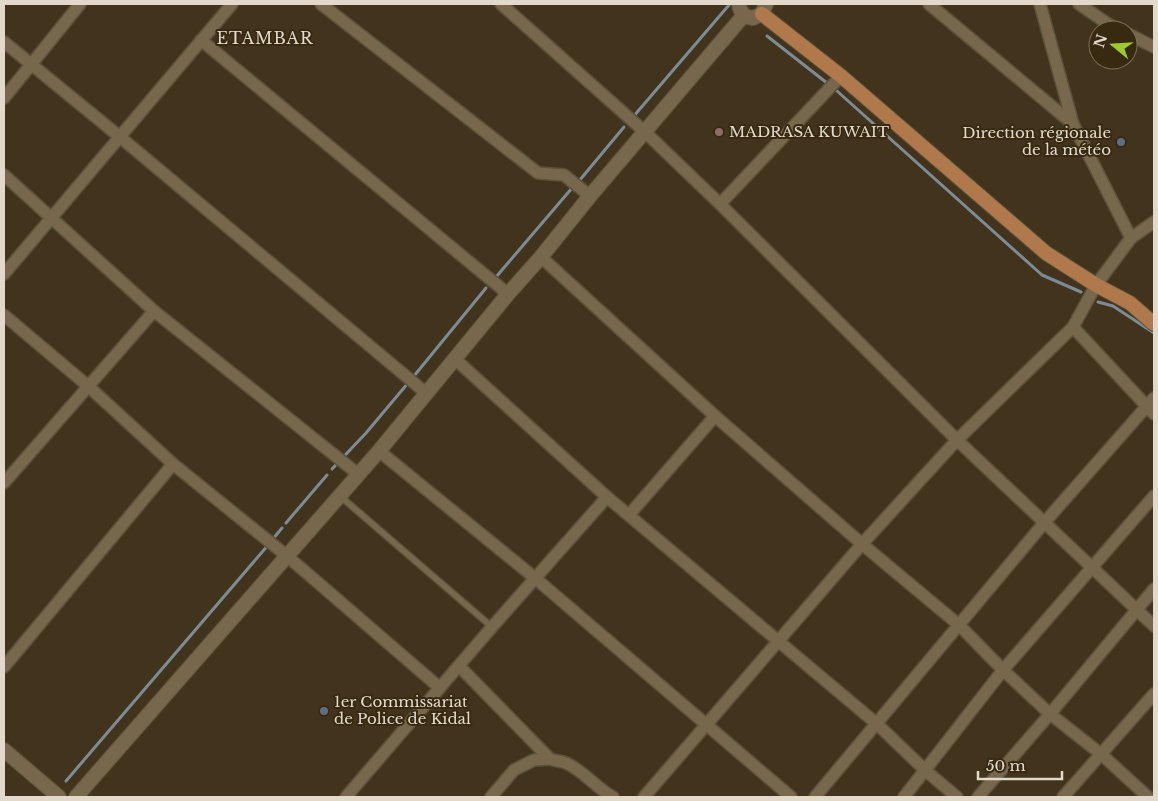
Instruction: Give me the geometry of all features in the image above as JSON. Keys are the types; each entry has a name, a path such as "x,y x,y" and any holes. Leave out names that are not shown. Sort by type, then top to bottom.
{"main road":[{"path":"764,9 1046,253 1130,303 1154,324"}],"street":[{"path":"4,98 80,4"},
{"path":"4,274 232,4"},
{"path":"321,4 538,173 564,175 590,196"},
{"path":"501,4 644,132 720,204 957,440 1154,626"},
{"path":"929,4 1073,124"},
{"path":"1040,4 1073,124 1131,238"},
{"path":"1079,4 1102,20"},
{"path":"63,797 75,797 379,451 644,132 742,10 753,18 764,9"},
{"path":"1138,39 1154,48"},
{"path":"202,40 508,294"},
{"path":"4,42 120,136 426,393"},
{"path":"720,204 841,76"},
{"path":"4,175 154,311 358,474"},
{"path":"644,797 862,544 957,440 1073,327 1096,284 1131,238 1154,222"},
{"path":"541,257 715,416 862,544 959,625 1050,714 1148,794"},
{"path":"4,483 154,311"},
{"path":"4,315 88,386 173,464 287,556 440,688"},
{"path":"814,797 1044,523 1152,406 1073,327"},
{"path":"455,358 607,497 877,724 926,771 957,797"},
{"path":"629,515 715,416"},
{"path":"379,451 535,578 791,797"},
{"path":"4,667 173,464"},
{"path":"904,797 1003,670 1154,496"},
{"path":"346,797 607,497"},
{"path":"978,797 1154,589"},
{"path":"459,666 550,759"},
{"path":"1063,797 1154,694"},
{"path":"4,750 58,797"},
{"path":"491,797 514,770 534,760 550,759 566,763 601,791 613,797"}],"lane":[{"path":"340,496 492,627"}],"waterway":[{"path":"633,117 729,5"},
{"path":"767,36 827,83"},
{"path":"837,91 1042,275 1081,292"},
{"path":"579,181 624,127"},
{"path":"496,277 572,188"},
{"path":"414,376 486,288"},
{"path":"1098,302 1113,306 1154,333"},
{"path":"332,469 366,433 408,383"},
{"path":"286,523 327,475"},
{"path":"272,540 282,528"},
{"path":"66,781 269,544"}],"place":[{"name":"MADRASA KUWAIT","path":"719,132"},
{"name":"Direction régionale de la météo","path":"1121,142"},
{"name":"1er Commissariat de Police de Kidal","path":"324,711"}],"district":[{"name":"ETAMBAR","path":"265,38"}]}
